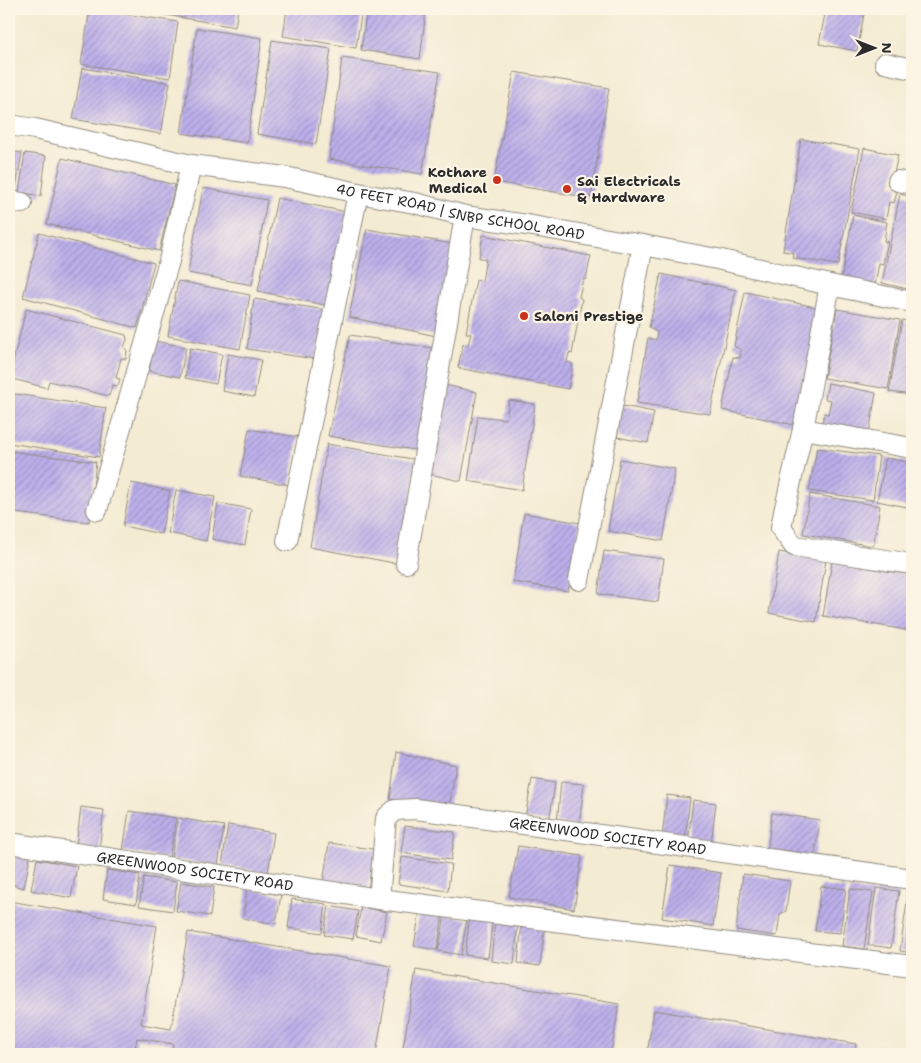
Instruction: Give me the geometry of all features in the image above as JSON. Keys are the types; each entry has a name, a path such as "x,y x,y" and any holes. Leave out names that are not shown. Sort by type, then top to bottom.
{"street":[{"path":"885,63 912,69"},
{"name":"40 FEET ROAD | SNBP SCHOOL ROAD","path":"9,125 35,129 192,165 286,177 414,203 465,216 642,244 912,302"},
{"path":"97,510 169,261 192,165"},
{"path":"287,541 358,193"},
{"path":"406,563 465,216"},
{"path":"579,580 642,244"},
{"path":"830,285 803,429 781,528 794,546 912,564"},
{"path":"803,429 912,448"},
{"name":"GREENWOOD SOCIETY ROAD","path":"379,899 386,818 395,810 416,809 912,879"},
{"name":"GREENWOOD SOCIETY ROAD","path":"9,842 379,899 912,966"}],"building":[{"path":"90,9 178,22 170,78 81,64"},
{"path":"162,9 238,9 235,27 161,14"},
{"path":"287,9 362,9 356,48 283,36"},
{"path":"367,9 426,11 420,59 361,50"},
{"path":"826,9 865,9 857,51 819,44"},
{"path":"197,28 262,38 247,143 181,133"},
{"path":"272,40 331,49 316,144 257,134"},
{"path":"342,58 440,72 422,174 329,159"},
{"path":"82,68 170,83 161,134 73,119"},
{"path":"514,72 609,88 591,198 494,182"},
{"path":"801,139 860,149 838,265 793,258 794,253 783,251"},
{"path":"864,148 898,155 891,186 898,187 894,203 889,202 886,219 851,212"},
{"path":"9,151 22,153 15,193 9,192"},
{"path":"25,153 46,156 41,196 19,192"},
{"path":"62,158 175,185 159,251 47,224"},
{"path":"203,188 267,200 252,285 188,273"},
{"path":"900,194 912,197 912,290 882,283"},
{"path":"277,198 347,212 329,306 258,291"},
{"path":"853,215 887,222 884,241 888,242 883,264 879,263 875,285 841,279"},
{"path":"367,229 453,244 436,336 349,317"},
{"path":"39,233 154,263 137,328 23,297"},
{"name":"Saloni Prestige","path":"483,235 591,256 586,279 583,279 579,297 582,299 572,354 569,353 567,362 573,364 568,389 458,368 463,344 468,346 471,333 466,333 476,280 482,281 486,259 479,258"},
{"path":"661,274 736,290 710,414 637,403 648,338 656,340 657,332 649,327"},
{"path":"178,281 250,295 240,349 168,336"},
{"path":"745,292 820,308 795,425 722,410 733,357 740,358 741,350 734,346"},
{"path":"254,299 327,310 315,359 247,349"},
{"path":"26,309 126,335 127,340 124,347 127,351 126,359 121,358 116,378 120,379 118,386 112,385 109,396 49,381 47,388 9,378"},
{"path":"837,309 900,320 888,389 824,378"},
{"path":"902,320 912,322 912,395 889,392"},
{"path":"350,335 439,349 421,451 328,436"},
{"path":"155,341 186,347 180,377 149,371"},
{"path":"190,348 222,354 216,384 185,378"},
{"path":"228,354 261,360 254,397 222,391"},
{"path":"828,383 876,393 869,433 822,424 824,413 828,414 831,400 825,399"},
{"path":"440,384 477,392 461,481 425,473"},
{"path":"9,393 106,408 99,457 9,443"},
{"path":"509,400 535,404 522,490 468,481 478,416 506,419"},
{"path":"623,406 654,412 648,443 617,437"},
{"path":"249,429 298,437 290,485 240,476"},
{"path":"327,444 418,460 399,564 310,547"},
{"path":"817,448 879,456 873,500 809,491"},
{"path":"9,451 96,462 89,522 15,513 11,505 9,505"},
{"path":"886,458 912,463 912,508 877,501"},
{"path":"620,459 675,469 663,541 608,531"},
{"path":"131,483 170,491 161,534 123,526"},
{"path":"176,490 215,497 206,541 168,533"},
{"path":"810,494 880,506 873,546 803,534"},
{"path":"218,503 251,509 245,545 212,539"},
{"path":"524,513 580,523 568,591 513,582"},
{"path":"604,551 664,559 658,602 598,594"},
{"path":"779,552 826,560 816,622 769,613"},
{"path":"832,562 912,575 912,631 823,616"},
{"path":"396,752 456,765 449,809 390,799"},
{"path":"532,779 555,783 549,822 525,818"},
{"path":"561,782 584,784 579,826 557,823"},
{"path":"667,795 690,798 685,839 662,837"},
{"path":"693,800 716,803 711,844 688,842"},
{"path":"81,807 104,810 99,850 76,847"},
{"path":"129,811 176,818 169,859 123,851"},
{"path":"772,813 820,820 814,860 767,853"},
{"path":"178,818 224,826 218,866 171,859"},
{"path":"228,825 274,833 268,873 222,865"},
{"path":"405,826 455,832 451,860 401,853"},
{"path":"912,834 912,874 907,873"},
{"path":"329,843 380,850 378,871 371,870 368,890 323,883"},
{"path":"518,846 582,856 574,909 509,897"},
{"path":"9,852 30,857 24,888 9,884"},
{"path":"402,857 451,864 448,891 398,884"},
{"path":"37,859 77,866 71,898 31,890"},
{"path":"670,865 721,873 713,926 662,918"},
{"path":"107,870 140,875 136,904 103,899"},
{"path":"743,874 790,881 786,911 780,914 777,936 736,930"},
{"path":"144,877 177,882 173,911 139,906"},
{"path":"181,882 214,887 210,916 176,911"},
{"path":"821,886 846,889 840,933 815,931"},
{"path":"876,888 899,891 891,948 868,945"},
{"path":"247,889 281,895 276,924 243,918"},
{"path":"850,889 873,892 864,949 842,946"},
{"path":"908,894 912,895 912,953 900,951"},
{"path":"292,899 326,904 322,933 288,928"},
{"path":"9,901 157,926 141,1024 171,1029 188,932 391,966 376,1054 171,1054 173,1044 137,1038 134,1054 9,1054"},
{"path":"329,906 358,911 353,939 324,935"},
{"path":"361,907 387,912 381,941 356,936"},
{"path":"420,910 443,914 437,950 414,946"},
{"path":"470,914 493,916 488,958 465,955"},
{"path":"445,915 467,919 461,955 438,951"},
{"path":"495,920 518,922 514,964 491,961"},
{"path":"522,922 545,924 540,966 518,963"},
{"path":"416,970 619,1004 611,1054 402,1054"},
{"path":"654,1010 856,1044 855,1054 647,1054"},
{"path":"881,1048 910,1053 910,1054 880,1054"}],"place":[{"name":"Kothare Medical","path":"497,180"},
{"name":"Sai Electricals & Hardware","path":"567,189"},
{"name":"Saloni Prestige","path":"524,316"}]}
